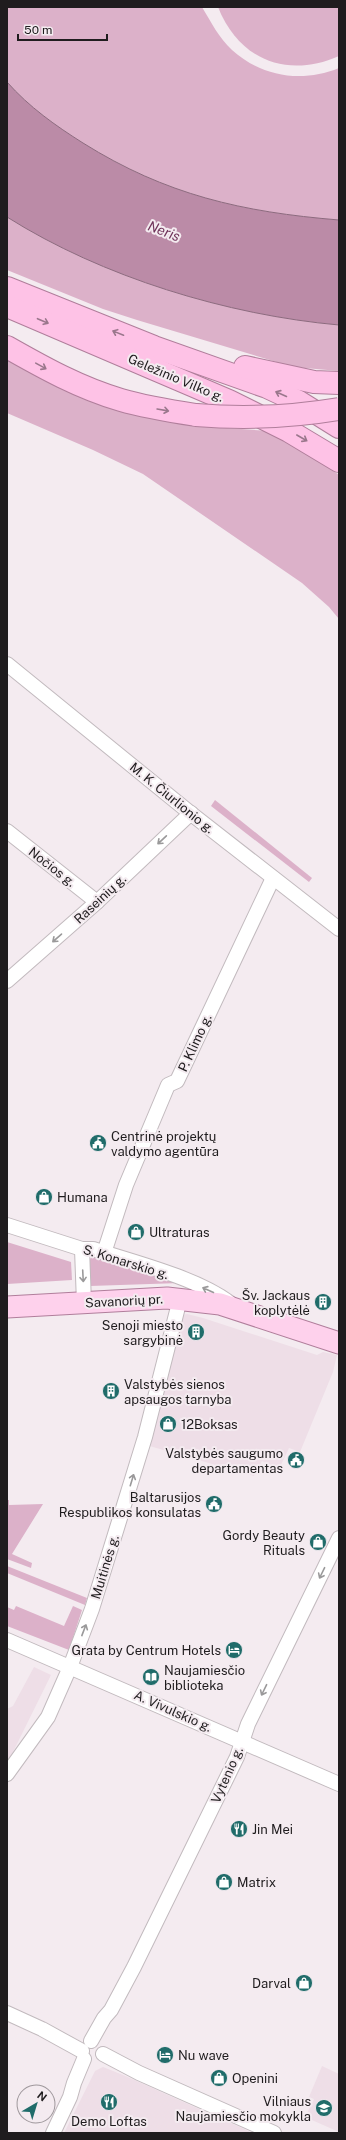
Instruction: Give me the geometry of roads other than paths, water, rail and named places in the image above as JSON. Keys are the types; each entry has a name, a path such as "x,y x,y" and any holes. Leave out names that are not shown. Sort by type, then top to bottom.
{"highway":[{"name":"Geležinio Vilko g.","path":"7,288 154,347 267,387 299,402 339,427"},
{"name":"Geležinio Vilko g.","path":"7,306 229,401 289,431 339,460"},
{"path":"7,347 54,373 96,391 147,407 196,415 256,418 310,414 339,409"},
{"path":"154,347 217,359 256,370 314,382 339,383"}],"main road":[{"name":"Savanorių pr.","path":"7,1307 180,1299 220,1304 338,1340"}],"street":[{"name":"M. K. Čiurlionio g.","path":"7,664 191,813 339,929"},
{"name":"Raseinių g.","path":"7,981 97,902 191,813"},
{"name":"Nočios g.","path":"7,831 97,902"},
{"name":"P. Klimo g.","path":"104,1253 126,1185 168,1085 177,1081 273,878"},
{"name":"S. Konarskio g.","path":"7,1225 82,1249 93,1249 191,1282 219,1295 240,1310"},
{"path":"82,1249 84,1303"},
{"name":"Muitinės g.","path":"7,1774 48,1717 70,1667 92,1609 131,1483 180,1299"},
{"name":"Vytenio g.","path":"52,2133 70,2096 74,2083 92,2052 104,2018 112,2010 234,1763 248,1724 339,1538"},
{"name":"A. Vivulskio g.","path":"7,1640 339,1784"},
{"path":"7,2013 274,2133"}],"water":[{"name":"Neris","path":"7,82 43,116 63,130 114,161 144,176 206,198 237,206 304,217 339,220 339,325 296,320 253,312 167,290 124,275 83,258 7,217"}],"place":[{"name":"Centrinė projektų valdymo agentūra","path":"98,1143"},
{"name":"Humana","path":"44,1197"},
{"name":"Ultraturas","path":"136,1232"},
{"name":"Šv. Jackaus koplytėlė","path":"323,1302"},
{"name":"Senoji miesto sargybinė","path":"196,1332"},
{"name":"Valstybės sienos apsaugos tarnyba","path":"111,1391"},
{"name":"12Boksas","path":"168,1424"},
{"name":"Valstybės saugumo departamentas","path":"296,1460"},
{"name":"Baltarusijos Respublikos konsulatas","path":"214,1504"},
{"name":"Gordy Beauty Rituals","path":"318,1542"},
{"name":"Grata by Centrum Hotels","path":"234,1650"},
{"name":"Naujamiesčio biblioteka","path":"151,1677"},
{"name":"Jin Mei","path":"239,1829"},
{"name":"Matrix","path":"224,1882"},
{"name":"Darval","path":"304,1983"},
{"name":"Nu wave","path":"165,2055"},
{"name":"Openini","path":"219,2078"},
{"name":"Demo Loftas","path":"109,2102"},
{"name":"Vilniaus Naujamiesčio mokykla","path":"324,2108"}]}
